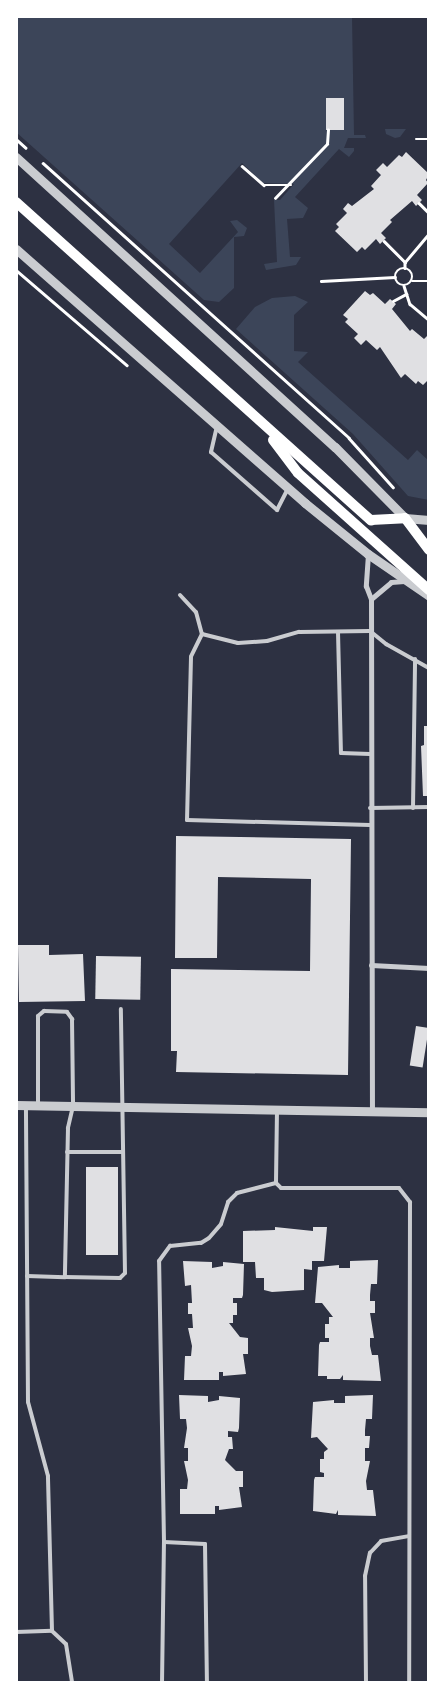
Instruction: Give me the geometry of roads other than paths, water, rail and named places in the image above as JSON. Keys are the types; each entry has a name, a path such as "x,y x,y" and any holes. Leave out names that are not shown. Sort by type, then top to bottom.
{"main road":[{"path":"16,202 371,520 405,518 429,550"},
{"path":"261,423 298,473 429,590"}],"street":[{"path":"17,158 279,395 405,518 429,520"},
{"path":"16,249 85,312 218,424 288,488 368,554 429,596"},
{"path":"368,554 366,586 372,599 370,631 372,1112"},
{"path":"372,599 391,582 407,581"},
{"path":"371,965 429,968"},
{"path":"16,1105 429,1112"}],"lane":[{"path":"218,424 211,452 277,510 288,488"},
{"path":"180,595 196,612 202,634 191,657 187,820 370,825"},
{"path":"202,634 238,643 267,641 299,632 370,631 386,644 429,668"},
{"path":"338,632 341,753 370,754"},
{"path":"413,808 415,659"},
{"path":"370,808 429,808"},
{"path":"27,1276 120,1278 125,1273 121,1010"},
{"path":"38,1105 38,1016 44,1011 67,1012 72,1019 72,1106 68,1128 67,1152 65,1277"},
{"path":"26,1105 28,1402 48,1476 52,1631"},
{"path":"276,1183 277,1110"},
{"path":"67,1152 123,1152"},
{"path":"276,1183 285,1190 399,1188 410,1202 409,1683"},
{"path":"162,1683 164,1542 158,1261 170,1246 201,1243 209,1238 221,1224 228,1202 237,1192 276,1183"},
{"path":"366,1683 366,1576 370,1553 381,1541 409,1536"},
{"path":"164,1542 205,1544 207,1683"},
{"path":"16,1632 52,1631 66,1644 72,1683"}]}
